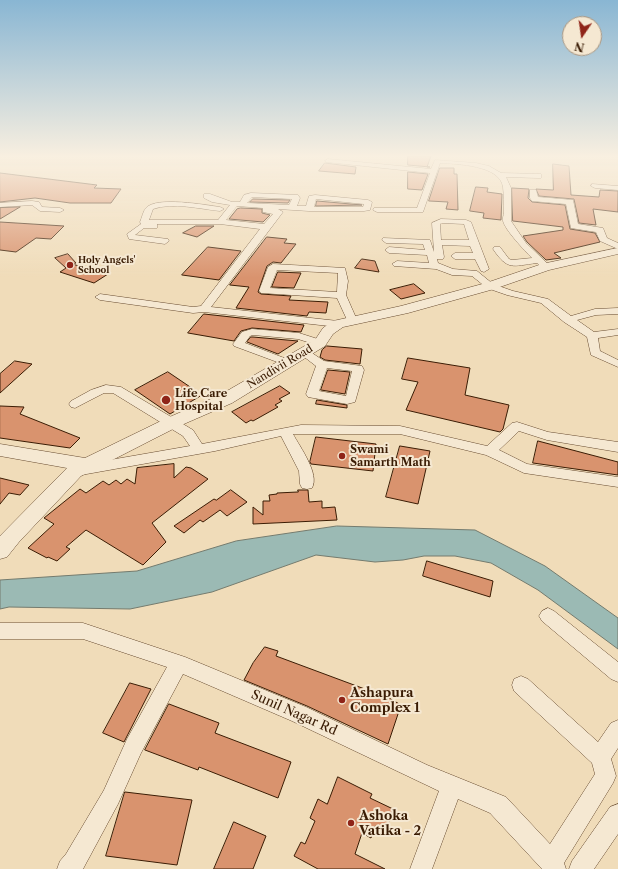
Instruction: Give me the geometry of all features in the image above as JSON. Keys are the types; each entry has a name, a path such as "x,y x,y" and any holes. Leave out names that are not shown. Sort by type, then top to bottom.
{"street":[{"path":"208,197 214,200 238,204 309,209 364,209 367,208 368,202 312,198 309,209"},
{"path":"377,210 420,210 425,197"},
{"path":"507,197 509,209 506,221 523,245 543,264"},
{"path":"534,197 535,199 570,202 574,226 600,230 603,239 618,246"},
{"path":"0,205 32,203 36,204 40,209 60,210"},
{"path":"221,222 238,204"},
{"path":"190,226 144,222 150,208 154,206 187,205 220,209"},
{"path":"204,309 278,212 248,210 248,207 237,206 221,222"},
{"path":"200,216 206,207"},
{"path":"495,284 478,256 468,224 441,221 436,223 437,242 442,263 477,275 510,293 544,301 568,320 592,336 618,332"},
{"path":"165,241 150,240 132,236 142,226 167,224 221,222 266,227"},
{"path":"150,240 167,224"},
{"path":"386,240 428,243 434,264 436,266"},
{"path":"437,242 473,243"},
{"path":"497,249 506,261 511,263 543,264 618,251"},
{"path":"389,250 431,253"},
{"path":"455,256 478,256"},
{"path":"397,264 436,266 448,271 484,268"},
{"path":"100,296 193,310 204,309 345,322 403,310 495,284 543,264"},
{"path":"341,295 264,291 273,267 342,270 343,281 341,295 346,309 345,322"},
{"path":"568,320 595,312 618,312"},
{"name":"Nandivii Road","path":"0,551 12,536 82,468 171,423 226,399 305,353 320,343 328,331 345,322"},
{"path":"288,363 238,344 246,334 252,332 299,336 320,343"},
{"path":"592,336 595,354 618,364"},
{"path":"305,353 322,365"},
{"path":"75,404 103,388 110,387 188,433 199,449"},
{"path":"490,451 517,426 547,436 618,447"},
{"path":"285,430 306,471 307,484"},
{"path":"0,459 82,468 199,449 285,430 400,430 490,451 524,468 618,482"},
{"path":"0,450 82,468"},
{"path":"548,616 618,673"},
{"name":"Sunil Nagar Rd","path":"0,631 82,631 179,663 298,714 420,772 498,805 553,866"},
{"path":"68,869 74,862 111,797 134,746 179,663"},
{"path":"521,685 600,757 606,776 553,866"},
{"path":"600,757 618,730"},
{"path":"421,869 452,785"},
{"path":"580,869 618,814"}],"water":[{"path":"337,526 475,530 545,566 618,618 618,649 538,590 491,563 455,556 424,556 403,560 375,562 316,555 212,592 130,609 9,607 0,609 0,580 137,571 236,541"}],"building":[{"path":"0,197 116,197 111,203 70,203 35,198 0,202"},
{"path":"430,197 458,197 458,210 446,209 448,202 429,201"},
{"path":"474,197 502,197 501,220 483,218 484,213 470,211"},
{"path":"512,197 528,197 532,202 565,205 570,229 595,233 600,242 554,253 561,258 546,260 527,242 523,236 563,230 563,227 513,221"},
{"path":"545,197 618,197 618,212 593,209 596,225 579,223 574,199"},
{"path":"253,199 290,200 288,203 250,202"},
{"path":"317,201 362,205 316,206"},
{"path":"20,207 0,219 0,208"},
{"path":"237,209 262,209 262,213 270,215 263,222 229,219"},
{"path":"0,222 64,226 51,239 36,238 16,252 0,250"},
{"path":"196,226 214,226 197,237 183,233"},
{"path":"267,237 287,239 284,243 296,244 281,263 273,262 267,266 258,292 261,294 291,296 289,300 328,302 326,313 309,312 307,316 236,308 249,287 230,285"},
{"path":"208,247 241,251 219,280 182,275"},
{"name":"Holy Angels' School","path":"68,254 76,263 72,264 108,274 94,283 60,272 66,268 55,258"},
{"path":"362,259 375,261 379,272 355,268"},
{"path":"278,272 301,273 294,288 272,287"},
{"path":"414,284 425,293 401,299 390,290"},
{"path":"204,314 304,325 301,332 252,328 241,331 234,341 188,333"},
{"path":"251,337 298,341 278,354 247,342"},
{"path":"327,346 362,349 360,364 325,360 320,357 322,350"},
{"path":"408,358 470,368 465,395 509,405 503,429 500,432 406,410 418,382 402,379"},
{"path":"15,361 32,364 0,393 0,374"},
{"path":"328,370 350,372 345,394 321,390"},
{"path":"168,372 202,395 170,414 135,390"},
{"path":"280,386 290,393 279,399 282,401 275,405 278,407 253,421 251,420 246,423 232,412"},
{"path":"317,400 347,405 347,408 316,404"},
{"path":"0,406 24,407 20,414 80,438 70,448 0,438"},
{"path":"316,437 376,444 373,471 311,464 310,462"},
{"path":"538,441 618,462 618,475 533,463"},
{"path":"400,446 430,451 418,504 386,497"},
{"path":"174,464 174,478 186,467 191,468 208,479 152,523 166,542 143,565 86,530 66,547 70,549 57,561 48,557 47,558 28,548 54,524 44,518 80,489 86,493 103,481 109,485 116,480 121,484 127,479 135,484 137,468"},
{"path":"0,478 29,485 20,495 9,493 0,504"},
{"path":"231,490 247,502 227,516 220,510 203,522 200,520 184,533 174,526 214,499 216,500"},
{"path":"298,490 308,490 309,502 322,501 322,508 335,507 337,520 253,524 253,507 263,515 263,501 270,501 269,495 298,492"},
{"path":"427,561 493,581 490,597 423,576"},
{"name":"Ashapura Complex 1","path":"265,647 278,651 276,656 389,698 401,705 388,744 307,706 244,680 253,663"},
{"path":"130,683 151,689 124,742 103,733"},
{"path":"169,704 219,723 215,733 291,762 278,798 199,767 198,770 145,750"},
{"name":"Ashoka Vatika - 2","path":"338,777 372,794 370,798 393,809 386,831 375,826 371,838 362,833 355,854 385,869 318,869 294,856 301,842 305,844 315,821 310,818 318,799 327,804"},
{"path":"125,792 192,800 177,865 106,856"},
{"path":"234,822 266,836 253,869 214,869"}],"place":[{"name":"Holy Angels' School","path":"70,265"},
{"name":"Life Care Hospital","path":"166,400"},
{"name":"Swami Samarth Math","path":"342,456"},
{"name":"Ashapura Complex 1","path":"342,700"},
{"name":"Ashoka Vatika - 2","path":"351,823"}]}
